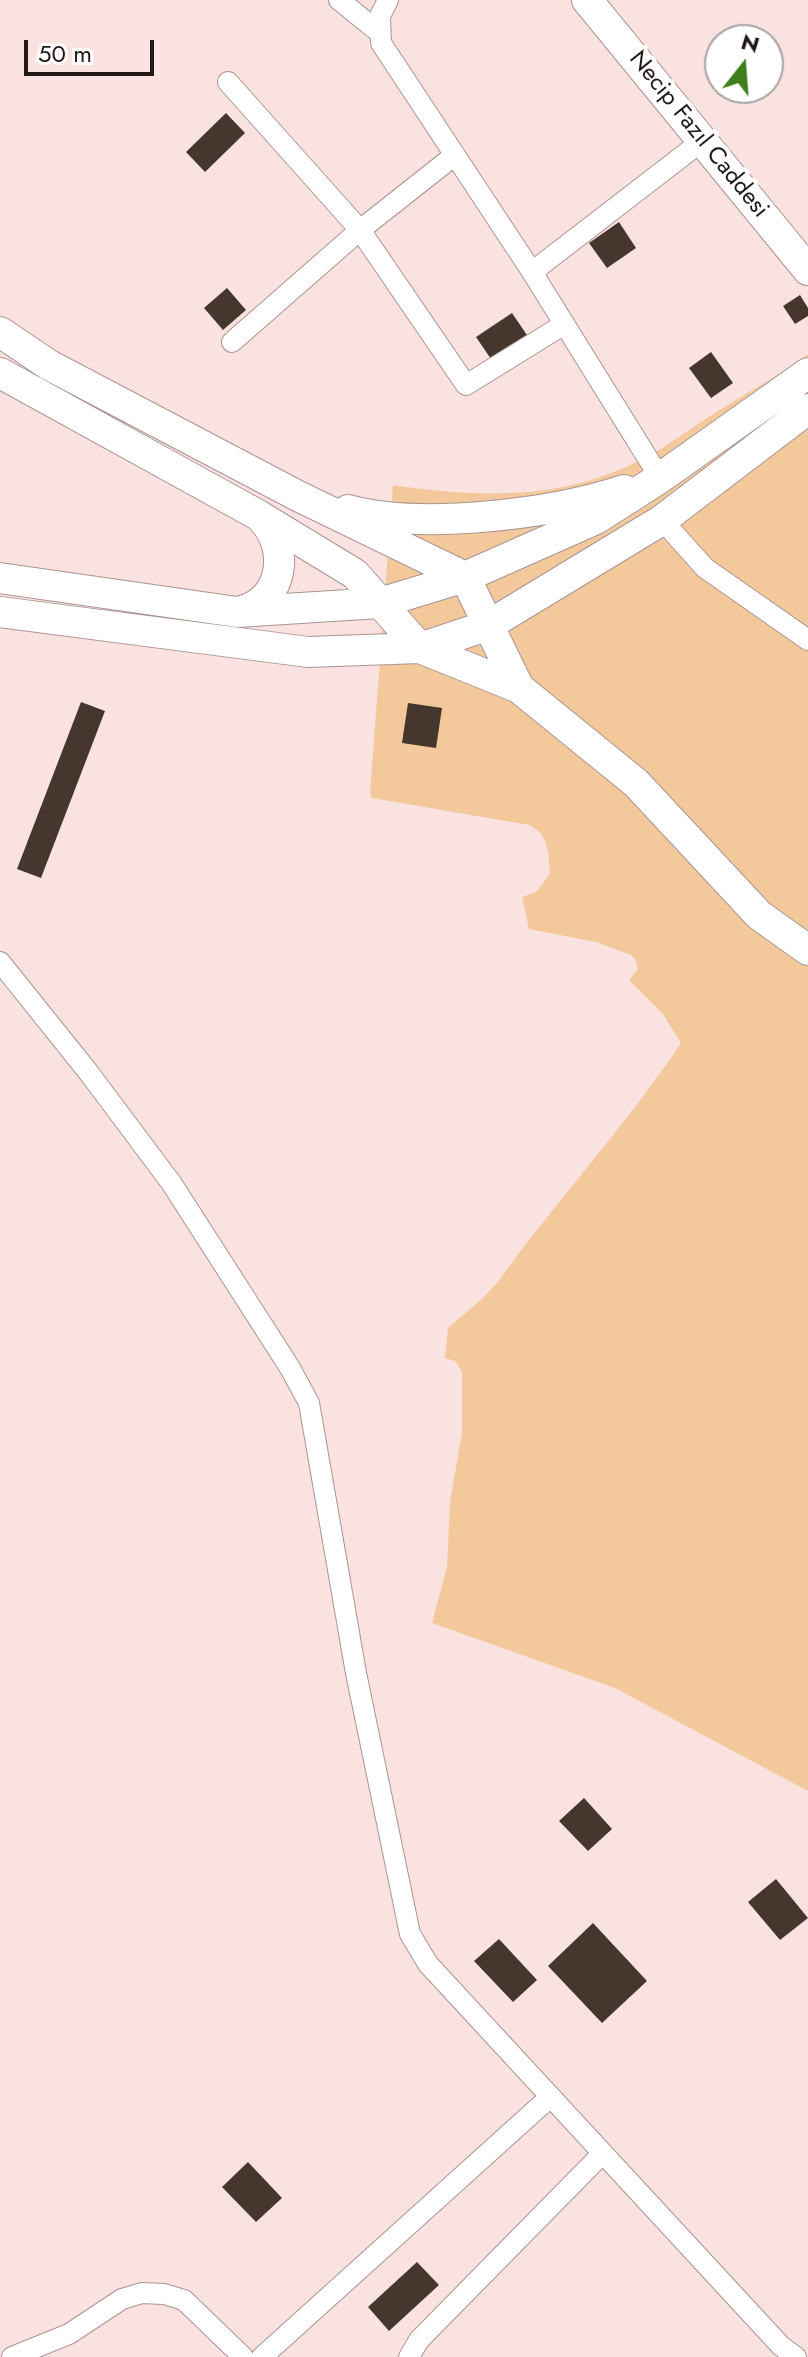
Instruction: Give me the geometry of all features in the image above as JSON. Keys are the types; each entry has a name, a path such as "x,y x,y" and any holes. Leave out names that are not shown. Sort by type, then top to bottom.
{"street":[{"path":"339,0 380,33"},
{"path":"388,0 380,16 381,43 532,272 660,478"},
{"name":"Necip Fazıl Caddesi","path":"587,0 808,270"},
{"path":"228,82 360,230 466,385 563,325"},
{"path":"532,272 702,141"},
{"path":"232,342 360,230 455,155"},
{"path":"0,332 49,365 298,496 465,577 519,688"},
{"path":"0,373 258,515 355,574 420,648 519,688 636,783 759,915 808,950"},
{"path":"0,578 237,612 380,603 465,577 596,519 660,478 808,373"},
{"path":"0,612 308,652 420,648 489,625 662,520 808,409"},
{"path":"298,496 367,515 446,520 519,512 605,497 660,478"},
{"path":"237,612 254,608 267,596 278,571 278,544 270,528 258,515"},
{"path":"662,520 705,568 808,640"},
{"path":"0,962 172,1184 290,1368 309,1403 356,1673 410,1934 428,1964 549,2098 792,2356"},
{"path":"262,2357 549,2098"},
{"path":"409,2357 419,2340 602,2154"},
{"path":"12,2357 69,2334 122,2299 142,2293 164,2294 184,2300 243,2357"}],"shaded area":[{"path":"808,354 808,1791 615,1688 432,1623 447,1567 450,1502 462,1433 462,1372 455,1361 445,1358 448,1328 497,1283 681,1043 663,1014 629,980 638,969 631,955 596,942 529,929 522,897 536,892 550,874 547,846 536,829 529,825 372,798 370,793 393,485 454,492 514,493 574,485 603,476 653,453"}],"building":[{"path":"226,113 245,133 205,172 186,152"},
{"path":"619,222 636,248 607,268 589,243"},
{"path":"227,288 246,310 223,330 204,308"},
{"path":"800,295 808,308 808,316 795,324 783,306"},
{"path":"512,313 527,335 491,359 476,337"},
{"path":"711,352 733,383 711,398 689,368"},
{"path":"81,702 105,711 41,878 17,869"},
{"path":"408,703 442,708 436,748 402,743"},
{"path":"584,1798 612,1829 588,1851 559,1821"},
{"path":"776,1879 808,1918 780,1940 748,1902"},
{"path":"593,1923 647,1981 602,2023 548,1966"},
{"path":"499,1939 537,1980 513,2002 474,1961"},
{"path":"248,2162 282,2198 256,2222 222,2187"},
{"path":"417,2262 439,2285 389,2331 368,2307"}]}
